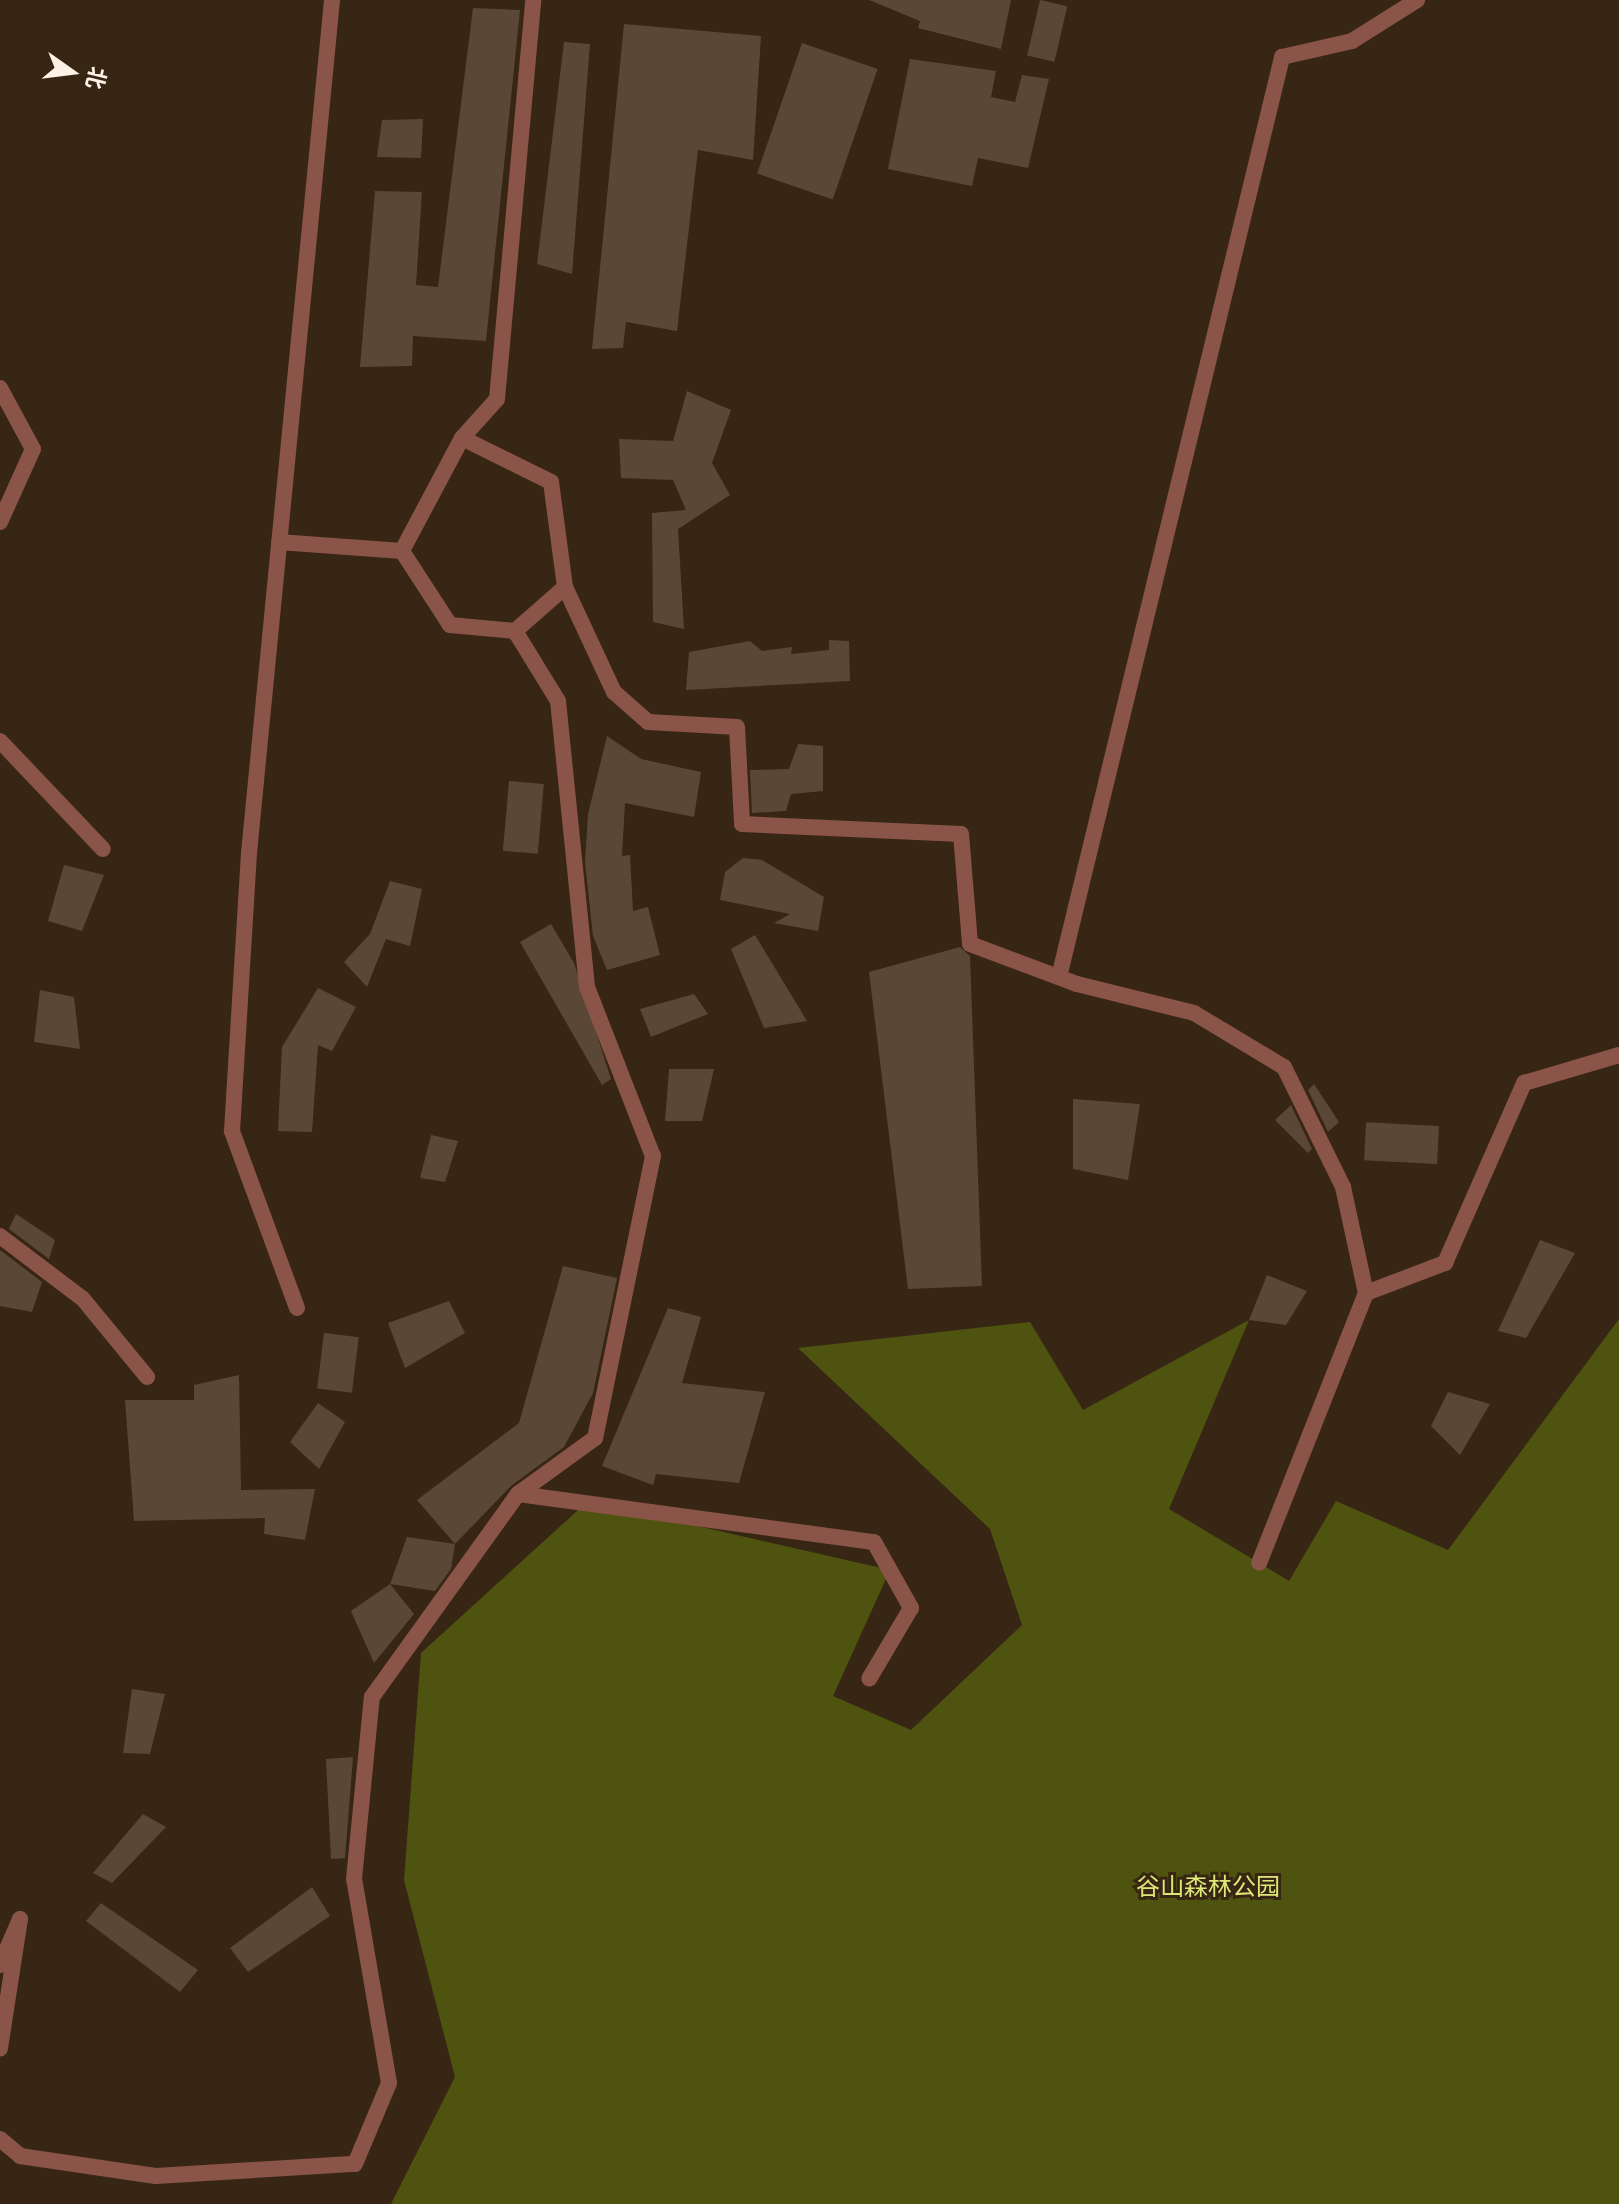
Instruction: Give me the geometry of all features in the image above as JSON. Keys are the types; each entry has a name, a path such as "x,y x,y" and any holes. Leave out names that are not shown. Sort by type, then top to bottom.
{"street":[{"path":"297,1308 232,1131 279,542 332,0"},
{"path":"402,551 462,438 497,399 533,0"},
{"path":"1059,977 1282,57 1352,41 1417,0"},
{"path":"0,388 33,449 0,522"},
{"path":"462,438 551,482 565,587 614,692 648,722 737,727 742,824 961,834 970,944 1059,977 1194,1013 1284,1067 1343,1187 1366,1293 1259,1563"},
{"path":"279,542 402,551"},
{"path":"402,551 450,625 515,631 565,587"},
{"path":"0,2139 20,2156 156,2176 355,2164 389,2083 354,1879 372,1697 518,1494 595,1438 653,1156 587,987 558,701 515,631"},
{"path":"0,741 103,849"},
{"path":"1366,1293 1445,1263 1524,1083 1619,1055"},
{"path":"0,1236 83,1299 147,1377"},
{"path":"518,1494 874,1542 911,1608 869,1679"},
{"path":"0,1965 20,1919 0,2048"}],"green space":[{"name":"谷山森林公园","path":"1619,1319 1619,2204 391,2204 455,2077 404,1880 421,1653 588,1501 890,1570 833,1696 911,1730 1022,1625 990,1529 798,1348 1030,1322 1083,1410 1249,1320 1169,1509 1289,1581 1336,1501 1448,1550"}],"building":[{"path":"869,0 1011,0 1001,49 918,28 920,21"},
{"path":"1040,0 1067,6 1054,62 1027,56"},
{"path":"473,8 520,10 486,341 413,336 412,366 360,367 375,191 422,192 416,285 438,287"},
{"path":"624,24 761,36 753,160 698,150 677,331 626,322 623,348 592,349"},
{"path":"564,42 590,44 572,274 537,264"},
{"path":"802,43 878,69 833,200 757,173"},
{"path":"910,59 996,71 991,97 1015,102 1022,75 1049,79 1028,168 978,158 972,186 888,169"},
{"path":"423,119 421,158 377,157 382,120"},
{"path":"687,391 731,410 712,463 730,495 678,529 684,629 653,622 652,513 686,510 673,480 621,478 619,439 673,441"},
{"path":"829,640 849,641 850,681 686,690 689,652 750,641 762,651 792,647 791,654 829,650"},
{"path":"607,736 641,759 701,772 694,817 625,803 622,856 630,855 633,911 648,907 660,955 607,970 593,936 585,862 588,814"},
{"path":"798,744 823,746 823,791 791,794 786,811 752,813 750,770 789,769"},
{"path":"509,781 544,784 538,854 503,851"},
{"path":"743,858 762,860 824,897 818,931 774,923 790,914 720,900 725,872"},
{"path":"64,865 104,875 82,931 48,921"},
{"path":"390,881 422,889 410,946 386,939 367,987 344,962 370,934"},
{"path":"551,924 574,963 611,1079 602,1085 520,942"},
{"path":"755,935 807,1021 764,1028 731,949"},
{"path":"960,947 970,956 982,1286 908,1289 869,972"},
{"path":"318,988 356,1007 332,1051 318,1045 312,1132 278,1131 282,1047"},
{"path":"40,990 74,997 80,1049 34,1042"},
{"path":"694,994 708,1014 651,1037 640,1009"},
{"path":"669,1069 714,1069 702,1121 665,1121"},
{"path":"1314,1084 1339,1122 1328,1132 1308,1090"},
{"path":"1073,1099 1140,1104 1128,1180 1073,1169"},
{"path":"1291,1105 1312,1149 1308,1153 1275,1120"},
{"path":"1366,1122 1439,1126 1437,1164 1364,1160"},
{"path":"431,1135 458,1141 445,1182 420,1178"},
{"path":"16,1214 55,1240 49,1259 9,1229"},
{"path":"1540,1240 1575,1253 1526,1338 1498,1331"},
{"path":"0,1250 42,1282 32,1312 0,1306"},
{"path":"563,1266 617,1278 593,1393 564,1447 512,1485 455,1544 417,1500 519,1423"},
{"path":"1267,1275 1307,1291 1286,1325 1249,1320"},
{"path":"449,1301 465,1333 405,1368 388,1323"},
{"path":"668,1308 701,1317 682,1383 765,1392 739,1483 656,1474 653,1485 602,1466"},
{"path":"324,1333 359,1337 352,1393 317,1389"},
{"path":"239,1375 241,1490 315,1489 305,1540 264,1534 265,1518 134,1521 125,1400 194,1400 194,1385"},
{"path":"1448,1392 1490,1404 1460,1455 1431,1426"},
{"path":"318,1403 345,1422 319,1469 290,1442"},
{"path":"407,1537 455,1544 451,1569 435,1591 390,1584"},
{"path":"390,1584 414,1614 374,1663 351,1611"},
{"path":"132,1689 165,1694 150,1754 123,1753"},
{"path":"353,1757 345,1858 331,1859 326,1759"},
{"path":"143,1814 166,1827 112,1883 93,1873"},
{"path":"312,1887 330,1916 248,1972 230,1948"},
{"path":"101,1903 198,1970 180,1992 86,1921"}]}
